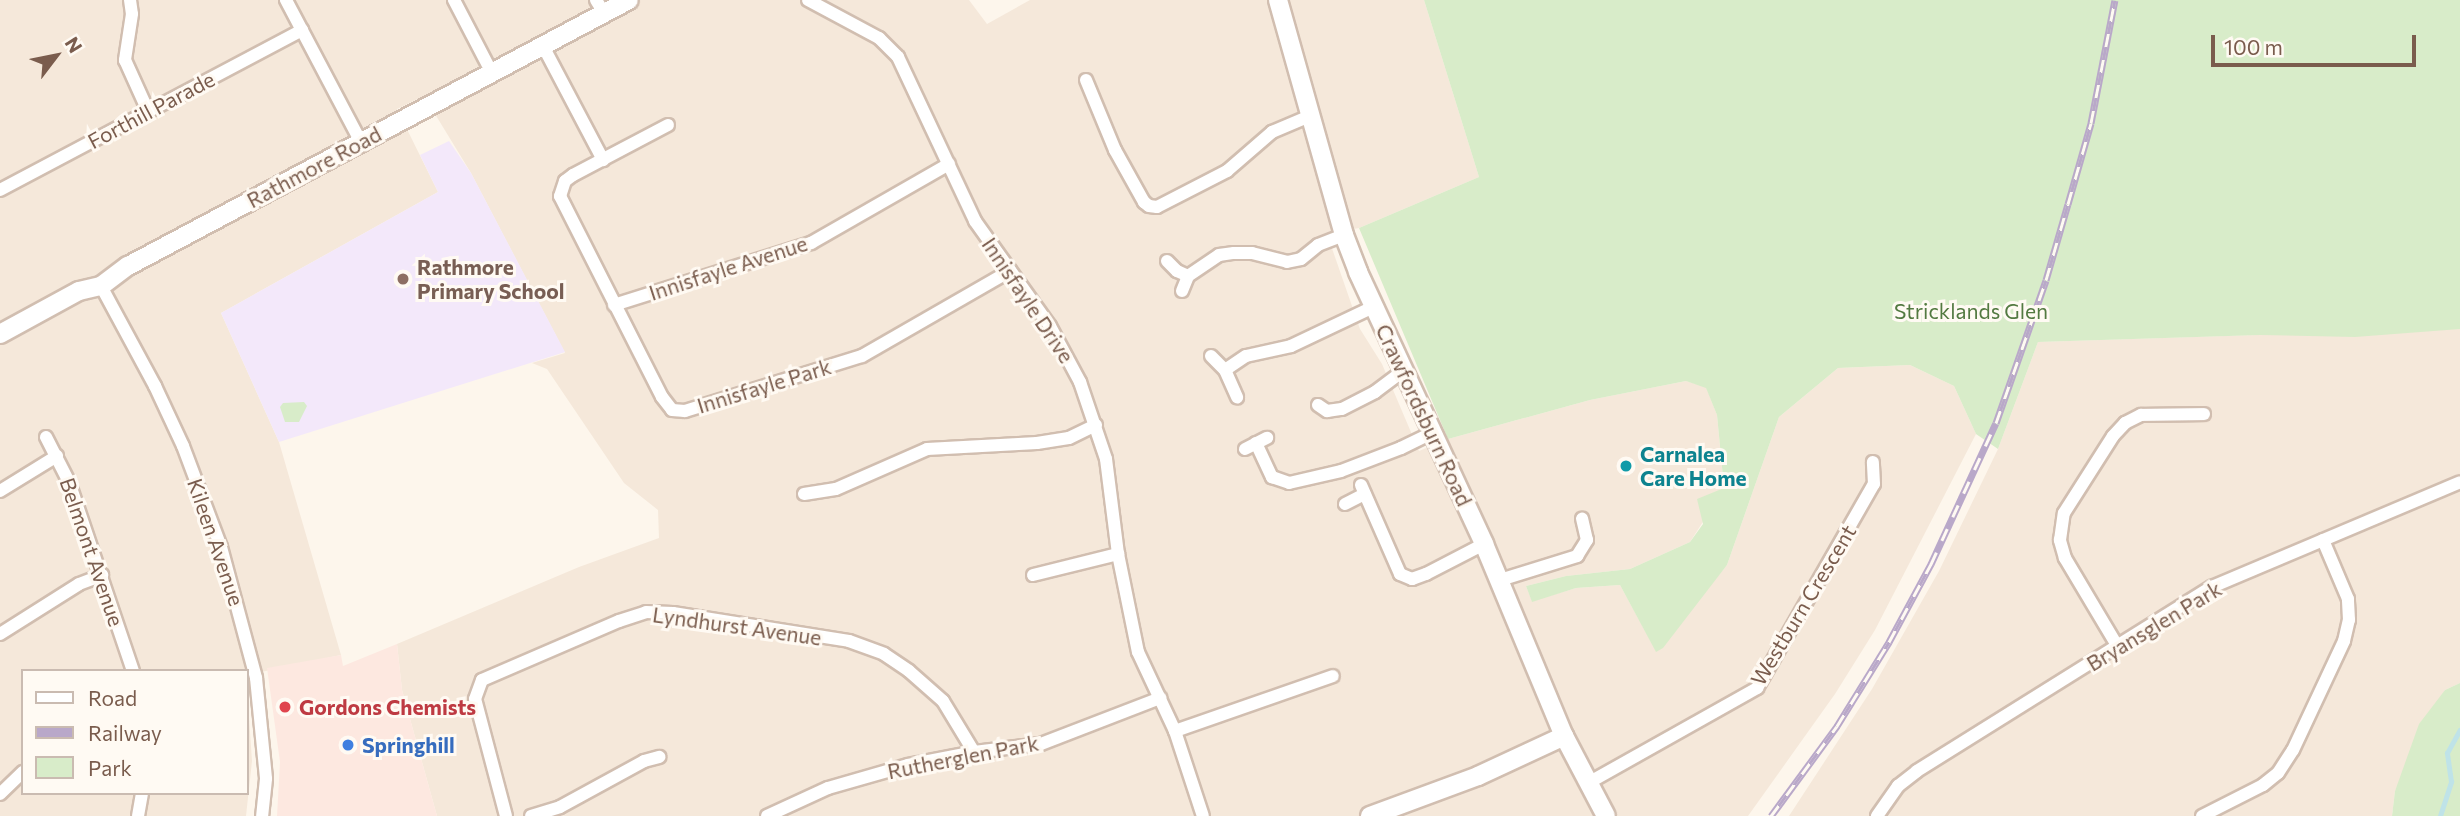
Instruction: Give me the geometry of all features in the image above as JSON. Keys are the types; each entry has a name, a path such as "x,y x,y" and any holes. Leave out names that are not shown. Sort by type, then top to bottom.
{"street":[{"path":"130,0 132,14 125,60 148,111"},
{"path":"286,0 361,142"},
{"path":"454,0 492,74"},
{"name":"Rathmore Road","path":"0,334 79,291 101,286 128,266 492,74 543,46 600,7 629,0"},
{"name":"Innisfayle Drive","path":"808,0 879,38 898,57 975,221 1066,353 1097,425 1106,459 1118,554 1138,652 1175,731 1203,816"},
{"name":"Crawfordsburn Road","path":"1278,0 1344,235 1373,307 1500,580 1564,736 1606,816"},
{"name":"Forthill Parade","path":"0,190 302,30"},
{"path":"543,46 603,160"},
{"path":"1086,80 1115,150 1144,202 1149,206 1157,207 1227,171 1272,132 1312,115"},
{"name":"Innisfayle Park","path":"668,125 565,181 559,196 665,403 672,410 685,411 862,356 1010,271"},
{"name":"Innisfayle Avenue","path":"614,305 811,243 949,164"},
{"path":"1182,291 1188,276 1219,255 1252,253 1287,262 1301,259 1318,246 1344,235"},
{"path":"1167,261 1177,271 1188,276"},
{"name":"Kileen Avenue","path":"101,286 168,414 221,547 256,678 266,779 262,816"},
{"path":"1225,370 1259,350 1291,345 1373,307"},
{"path":"1211,356 1225,370 1237,397"},
{"path":"1318,405 1327,411 1342,409 1375,392 1403,372"},
{"path":"2118,647 2065,558 2060,540 2064,513 2113,436 2125,423 2141,415 2204,414"},
{"path":"804,494 836,489 927,449 1037,443 1069,438 1097,425"},
{"path":"1256,443 1272,477 1289,483 1341,471 1432,433"},
{"name":"Belmont Avenue","path":"46,437 57,456 102,575 131,669"},
{"path":"0,491 57,456"},
{"name":"Westburn Crescent","path":"1588,783 1757,688 1874,484 1873,462"},
{"name":"Bryansglen Park","path":"1877,816 1890,795 1907,778 2212,587 2460,482"},
{"path":"1345,504 1363,490 1400,574 1412,579 1484,544"},
{"path":"1500,580 1577,556 1587,540 1582,519"},
{"path":"2202,816 2263,785 2278,773 2293,750 2344,642 2349,620 2348,600 2323,540"},
{"path":"1032,575 1118,554"},
{"path":"0,634 79,584 102,575"},
{"name":"Lyndhurst Avenue","path":"506,816 475,699 482,680 646,612 673,613 849,641 884,654 909,671 943,701 974,752"},
{"path":"1175,731 1333,676"},
{"name":"Rutherglen Park","path":"767,816 828,788 908,765 974,752 1041,744 1160,698"},
{"path":"1370,816 1478,776 1564,736"},
{"path":"531,816 560,807 643,761 659,757"},
{"path":"0,794 21,774"},
{"path":"138,816 142,795"}],"shaded area":[{"path":"0,0 969,0 987,24 1030,0 1424,0 1479,177 1359,228 1327,234 1360,329 1382,364 1419,451 1448,439 1590,400 1686,381 1706,387 1717,415 1724,489 1690,542 1630,569 1566,576 1526,586 1532,601 1576,588 1620,585 1656,651 1727,565 1779,417 1838,368 1910,365 1954,386 1976,434 1875,630 1835,694 1748,816 437,816 402,690 397,644 579,567 659,538 658,510 624,483 547,369 532,363 565,353 471,173 424,96 397,109 438,192 221,313 279,442 341,655 248,675 248,669 21,669 21,795 248,795 248,703 252,761 246,816 0,816"},
{"name":"Rathmore Primary School","path":"449,141 471,173 565,352 279,442 221,313 438,192 420,155"},
{"path":"2460,326 2460,683 2445,690 2395,791 2392,816 1789,816 1872,689 1939,571 1998,449 2038,342 2447,329"},
{"name":"Springhill","path":"397,644 402,690 437,816 277,816 280,762 267,668 341,655 343,666"}],"green space":[{"name":"Stricklands Glen","path":"1424,0 2460,0 2460,329 2355,337 2260,335 2038,342 1998,449 1976,434 1954,386 1910,365 1838,368 1779,417 1727,565 1663,648 1656,652 1620,585 1576,588 1532,602 1526,586 1566,576 1630,569 1690,542 1703,524 1697,499 1724,488 1717,415 1706,388 1686,381 1590,400 1448,439 1359,228 1479,177"},
{"path":"304,402 307,406 299,422 285,422 280,407 283,403"},
{"path":"2460,683 2460,816 2392,816 2395,791 2419,724 2445,690"}],"waterway":[{"path":"2440,816 2451,782 2447,753 2460,730"}],"railway":[{"path":"1771,816 1837,726 1889,642 1931,564 1996,423 2046,280 2091,123 2115,0"}],"place":[{"name":"Rathmore Primary School","path":"403,279"},
{"name":"Carnalea Care Home","path":"1626,466"},
{"name":"Gordons Chemists","path":"285,707"},
{"name":"Springhill","path":"348,745"}]}
